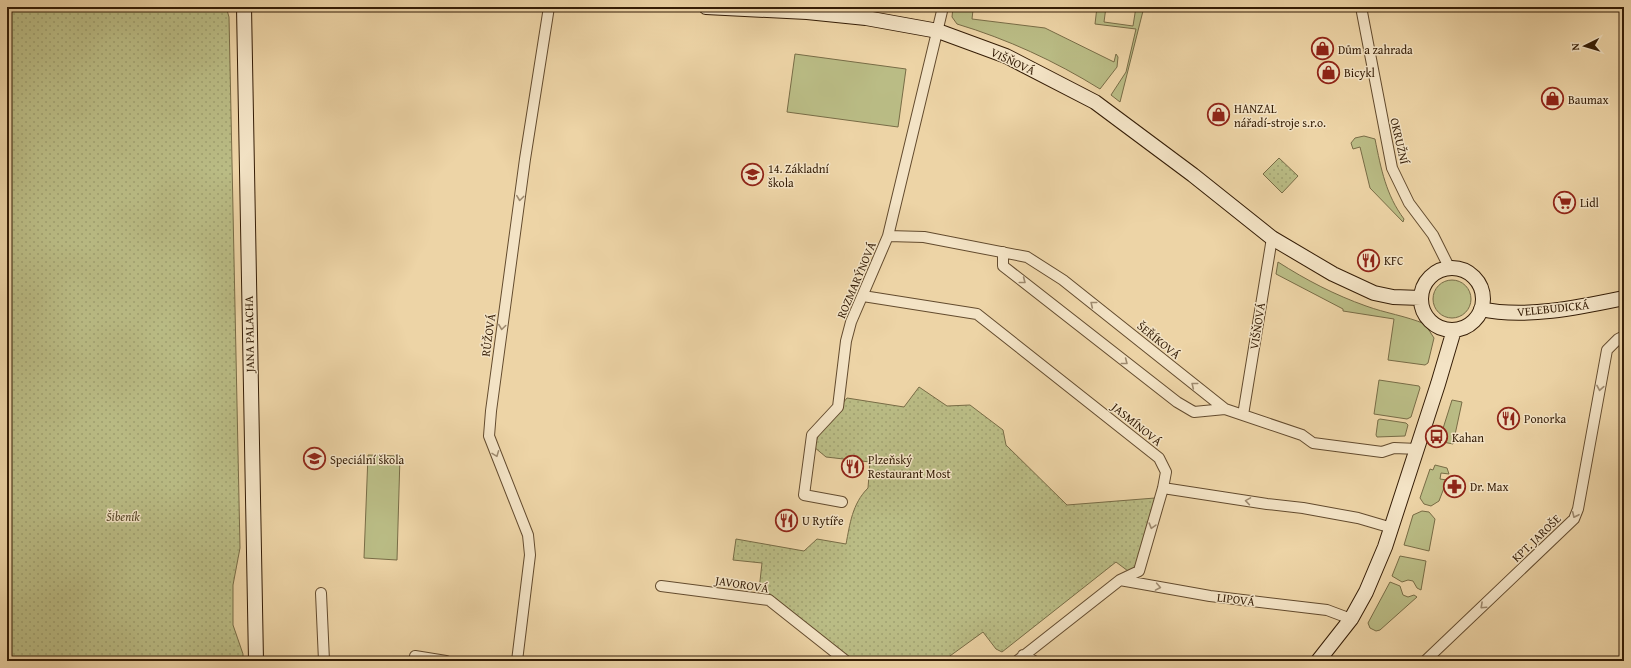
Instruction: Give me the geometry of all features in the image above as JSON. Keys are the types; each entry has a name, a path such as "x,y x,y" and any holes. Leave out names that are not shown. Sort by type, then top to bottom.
{"street":[{"name":"JANA PALACHA","path":"244,7 256,661"},
{"name":"RŮŽOVÁ","path":"517,661 530,555 528,535 489,436 491,411 525,159 549,7"},
{"name":"VIŠŇOVÁ","path":"706,7 807,12 866,18 938,31 1006,56 1095,102 1193,175 1272,238 1332,274 1374,293 1392,297 1421,298"},
{"name":"ROZMARÝNOVÁ","path":"842,502 804,495 812,435 838,407 846,341 851,322 888,236 943,7"},
{"name":"OKRUŽNÍ","path":"1361,7 1392,168 1409,203 1433,235 1449,267"},
{"name":"ŠEŘÍKOVÁ","path":"888,236 924,237 1027,258 1063,280 1225,409 1302,435 1313,443 1382,452 1394,448 1418,449"},
{"name":"VIŠŇOVÁ","path":"1243,415 1272,238"},
{"path":"1003,252 1003,266 1177,402 1194,412 1225,409"},
{"path":"1449,267 1459,268 1468,272 1481,286 1483,296 1482,309 1472,323 1463,328 1454,330 1444,329 1434,324 1427,317 1422,308 1421,298 1422,289 1429,277 1440,269 1449,267"},
{"name":"JASMÍNOVÁ","path":"863,296 977,314 1159,458 1166,472 1163,488 1139,571 1120,580 1020,658"},
{"name":"VELEBUDICKÁ","path":"1482,309 1506,313 1554,310 1624,298"},
{"path":"1318,661 1351,619 1366,592 1392,528 1418,449 1454,330"},
{"name":"KPT. JAROŠE","path":"1425,661 1574,519 1578,508 1607,350 1618,339 1624,336"},
{"path":"1163,488 1358,518 1392,528"},
{"name":"LIPOVÁ","path":"1120,580 1210,596 1326,610 1351,619"},
{"name":"JAVOROVÁ","path":"661,586 769,600 846,661"},
{"path":"321,593 324,661"},
{"path":"1020,658 1034,661"},
{"path":"415,659 446,661"}],"green space":[{"name":"Šibeník","path":"7,7 226,7 229,17 240,548 233,585 233,625 243,654 243,661 7,661"},
{"path":"953,7 965,7 965,9 973,10 972,19 1045,28 1114,62 1116,54 1118,57 1117,67 1100,89 1048,60 1012,44 957,24 952,17"},
{"path":"1097,7 1106,7 1104,22 1133,26 1136,7 1144,7 1120,102 1111,95 1126,72 1136,29 1095,24"},
{"path":"795,54 906,69 898,127 787,112"},
{"path":"1364,136 1375,139 1388,191 1404,219 1403,222 1370,188 1360,147 1353,149 1351,143 1355,138"},
{"path":"1279,158 1298,176 1282,193 1263,174"},
{"path":"1278,262 1310,281 1354,302 1425,324 1434,338 1428,363 1425,365 1388,360 1394,319 1343,311 1343,309 1276,274"},
{"path":"1448,280 1456,280 1463,283 1468,288 1471,299 1468,310 1463,315 1456,318 1448,318 1441,315 1436,310 1433,303 1433,295 1436,288 1441,283"},
{"path":"1379,380 1419,386 1420,388 1411,417 1407,419 1374,414"},
{"path":"919,387 947,406 970,405 1003,430 1006,445 1067,505 1155,498 1137,566 1128,571 1116,562 1002,652 996,649 983,632 943,661 854,661 770,594 765,594 759,590 762,563 733,560 736,539 804,551 817,539 846,544 850,522 855,507 868,488 870,462 826,457 814,447 820,431 847,398 904,407"},
{"path":"1452,400 1462,402 1453,444 1443,442 1440,438"},
{"path":"1380,419 1406,423 1408,425 1405,436 1377,437 1378,420"},
{"path":"368,455 400,456 397,560 364,558"},
{"path":"1435,465 1447,468 1449,474 1441,473 1440,479 1447,480 1439,501 1431,506 1424,504 1420,498 1430,469 1433,470"},
{"path":"1422,511 1429,512 1435,519 1429,551 1404,545 1413,515"},
{"path":"1400,556 1426,561 1421,590 1417,588 1413,581 1408,580 1402,582 1392,576"},
{"path":"1390,582 1400,586 1403,595 1408,597 1414,595 1417,597 1380,630 1376,631 1370,628 1368,623"}],"place":[{"name":"Dům a zahrada","path":"1323,49"},
{"name":"Bicykl","path":"1328,72"},
{"name":"Baumax","path":"1553,99"},
{"name":"HANZAL nářadí-stroje s.r.o.","path":"1219,115"},
{"name":"14. Základní škola","path":"752,175"},
{"name":"Lidl","path":"1565,202"},
{"name":"KFC","path":"1369,260"},
{"name":"Ponorka","path":"1509,418"},
{"name":"Kahan","path":"1436,437"},
{"name":"Speciální škola","path":"315,459"},
{"name":"Plzeňský Restaurant Most","path":"852,466"},
{"name":"Dr. Max","path":"1454,486"},
{"name":"U Rytíře","path":"786,520"}]}
